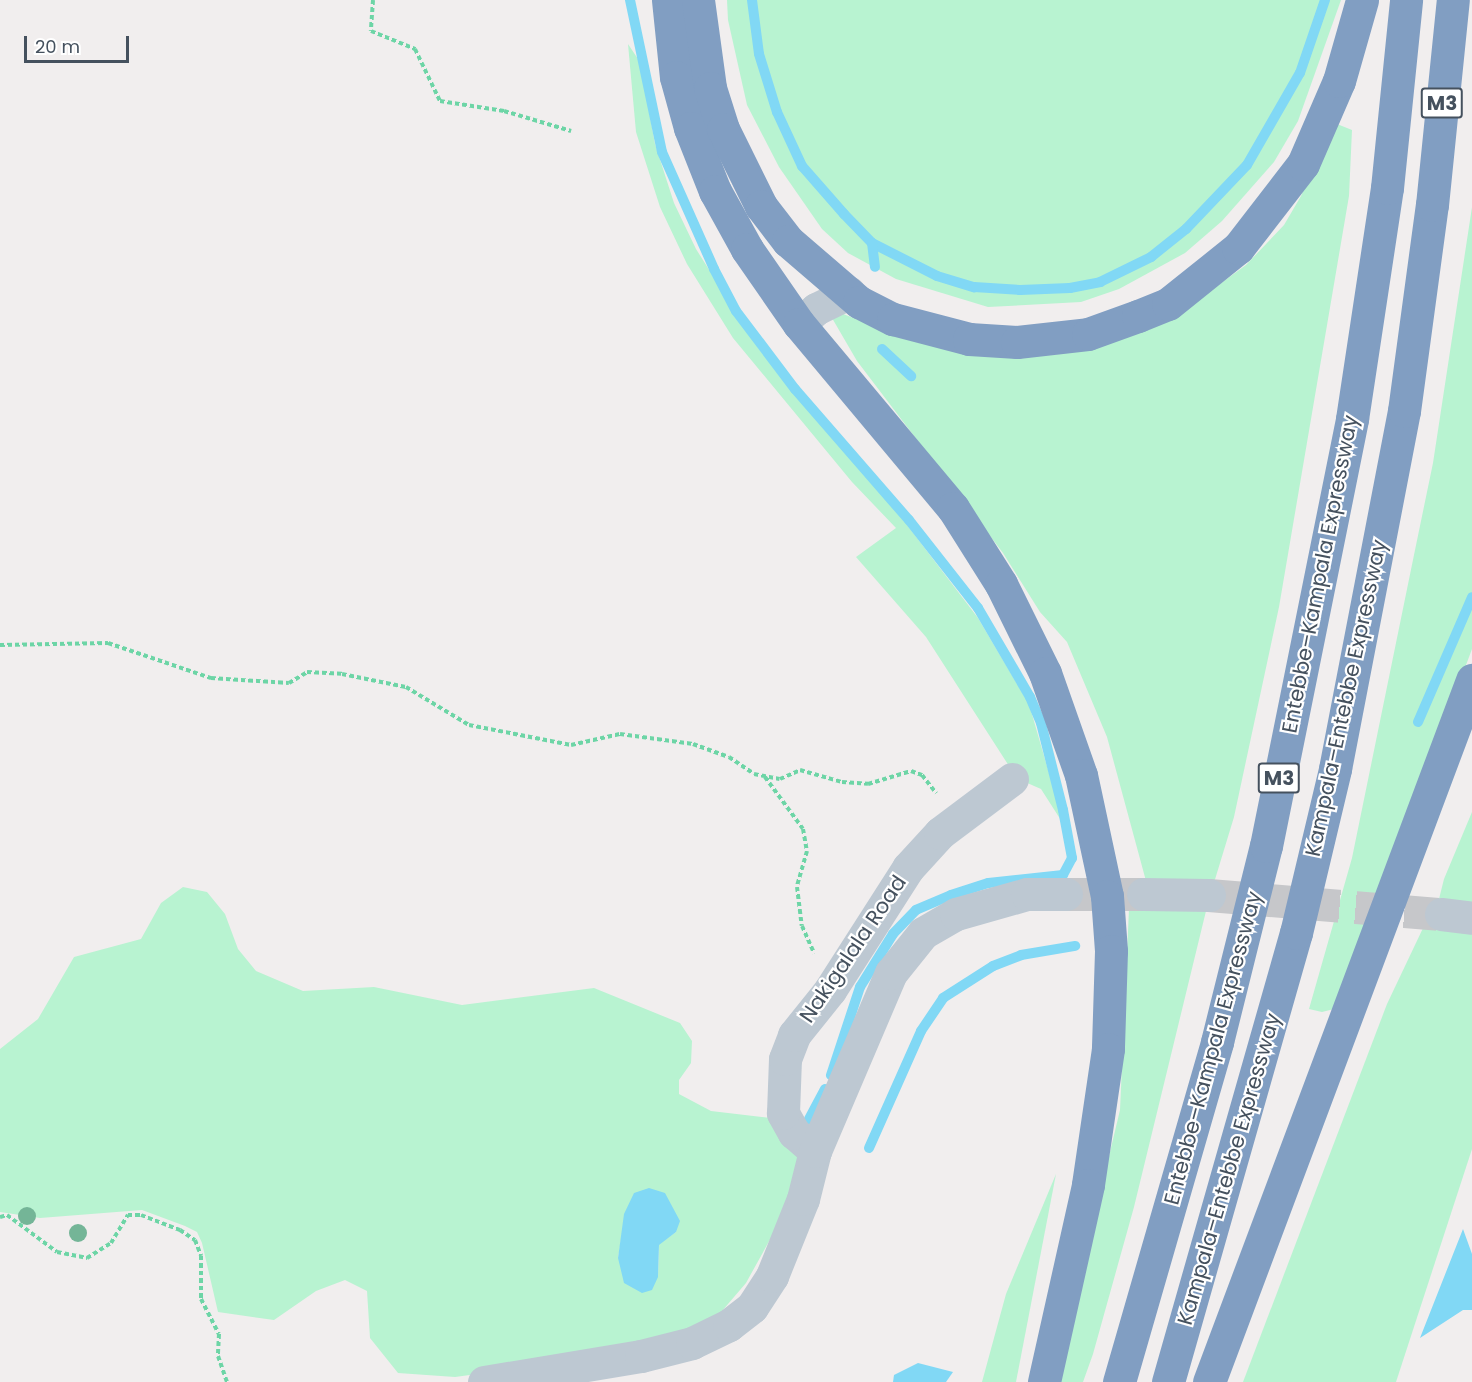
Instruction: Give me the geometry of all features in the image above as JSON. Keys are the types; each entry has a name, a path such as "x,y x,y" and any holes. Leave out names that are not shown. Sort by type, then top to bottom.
{"highway":[{"path":"668,0 676,77 690,128 715,191 747,249 799,324 953,508 1001,584 1045,673 1081,775 1107,896 1111,951 1108,1049 1088,1185 1044,1382"},
{"path":"698,0 710,88 738,166 761,206 788,241 849,293 893,319 969,339 1017,342 1088,334 1168,304 1238,248 1303,164 1339,81 1362,0"},
{"name":"Entebbe–Kampala Expressway","path":"1119,1382 1214,1053 1266,846 1352,419 1387,188 1407,0"},
{"name":"Kampala–Entebbe Expressway","path":"1168,1382 1296,933 1335,769 1404,411 1432,205 1453,0"},
{"path":"1209,1382 1472,680"}],"street":[{"path":"799,324 816,309 849,293"},
{"name":"Nakigalala Road","path":"815,1151 794,1133 783,1113 781,1088 785,1059 794,1035 830,990 908,868 940,833 1011,779"},
{"path":"484,1382 641,1356 692,1343 729,1325 752,1307 772,1276 803,1199 815,1151 886,982 924,933 956,914 1017,896 1066,894"},
{"path":"1143,894 1209,895"}],"path":[{"path":"373,0 371,32 415,49 440,101 504,111 571,131"},
{"path":"0,645 108,643 211,678 289,683 307,672 342,674 406,687 469,725 571,745 620,734 693,744 765,776 780,779 800,770 842,782 868,784 911,771 930,783 953,825"},
{"path":"765,776 803,829 807,851 797,887 802,926 830,990"},
{"path":"0,1217 7,1215 57,1252 87,1258 111,1243 128,1215 171,1226 195,1240 201,1256 201,1299 219,1334 218,1356 226,1382"}],"green space":[{"path":"727,0 1341,0 1298,121 1274,162 1222,221 1185,253 1119,289 1081,302 988,307 896,279 848,253 822,229 779,167 747,105 728,20"},
{"path":"628,44 640,62 655,144 674,203 696,249 759,349 904,521 978,618 1029,704 1064,825 1041,789 1025,782 1009,766 926,637 856,557 896,528 852,482 733,338 687,264 660,207 636,132"},
{"path":"1332,122 1352,130 1349,196 1279,607 1234,817 1213,886 1146,881 1107,737 1067,642 1040,612 1003,553 857,361 832,318 833,310 869,324 1009,356 1053,355 1105,344 1206,294 1246,265 1284,225 1301,196"},
{"path":"1472,207 1472,649 1338,1008 1322,1012 1309,1009 1352,858 1433,463"},
{"path":"1472,812 1472,905 1438,903 1444,879"},
{"path":"183,887 207,892 225,914 238,949 256,971 303,991 374,987 462,1005 594,988 680,1023 692,1041 691,1063 679,1080 679,1094 711,1111 771,1118 797,1151 797,1177 778,1225 746,1283 722,1311 704,1325 559,1363 455,1377 398,1373 370,1338 367,1291 345,1280 316,1291 274,1320 218,1312 202,1243 197,1232 185,1226 142,1210 40,1218 0,1212 0,1049 38,1019 74,957 141,939 161,903","holes":["676,1232 659,1244 658,1277 618,1258 622,1234"]},
{"path":"1129,909 1206,911 1134,1207 1093,1354 1083,1382 1055,1382 1120,1110"},
{"path":"1424,926 1472,933 1472,1149 1396,1382 1243,1382 1387,1004"},
{"path":"1056,1174 1016,1382 982,1382 1006,1294"}],"water":[{"path":"649,1188 665,1193 680,1221 676,1232 659,1245 658,1277 652,1290 642,1293 624,1283 618,1258 624,1214 634,1193"},
{"path":"1463,1229 1472,1254 1472,1310 1463,1310 1420,1338"},
{"path":"918,1363 953,1372 946,1382 893,1382 894,1375"}],"waterway":[{"path":"630,0 662,152 714,269 736,311 795,389 909,520 978,608 1030,697 1041,723 1063,810 1072,858 1063,875 988,883 916,910 893,934 860,987 831,1075"},
{"path":"752,0 759,54 777,112 802,166 844,214 872,243 937,276 974,287 1020,290 1070,288 1100,282 1151,257 1186,229 1247,165 1300,73 1325,0"},
{"path":"872,243 875,267"},
{"path":"882,349 911,376"},
{"path":"1418,722 1472,597"},
{"path":"869,1148 921,1031 943,998 993,966 1021,955 1075,946"},
{"path":"809,1119 825,1089"}],"tunnel":[{"path":"1066,894 1143,894"},
{"path":"1209,895 1441,914"}]}
